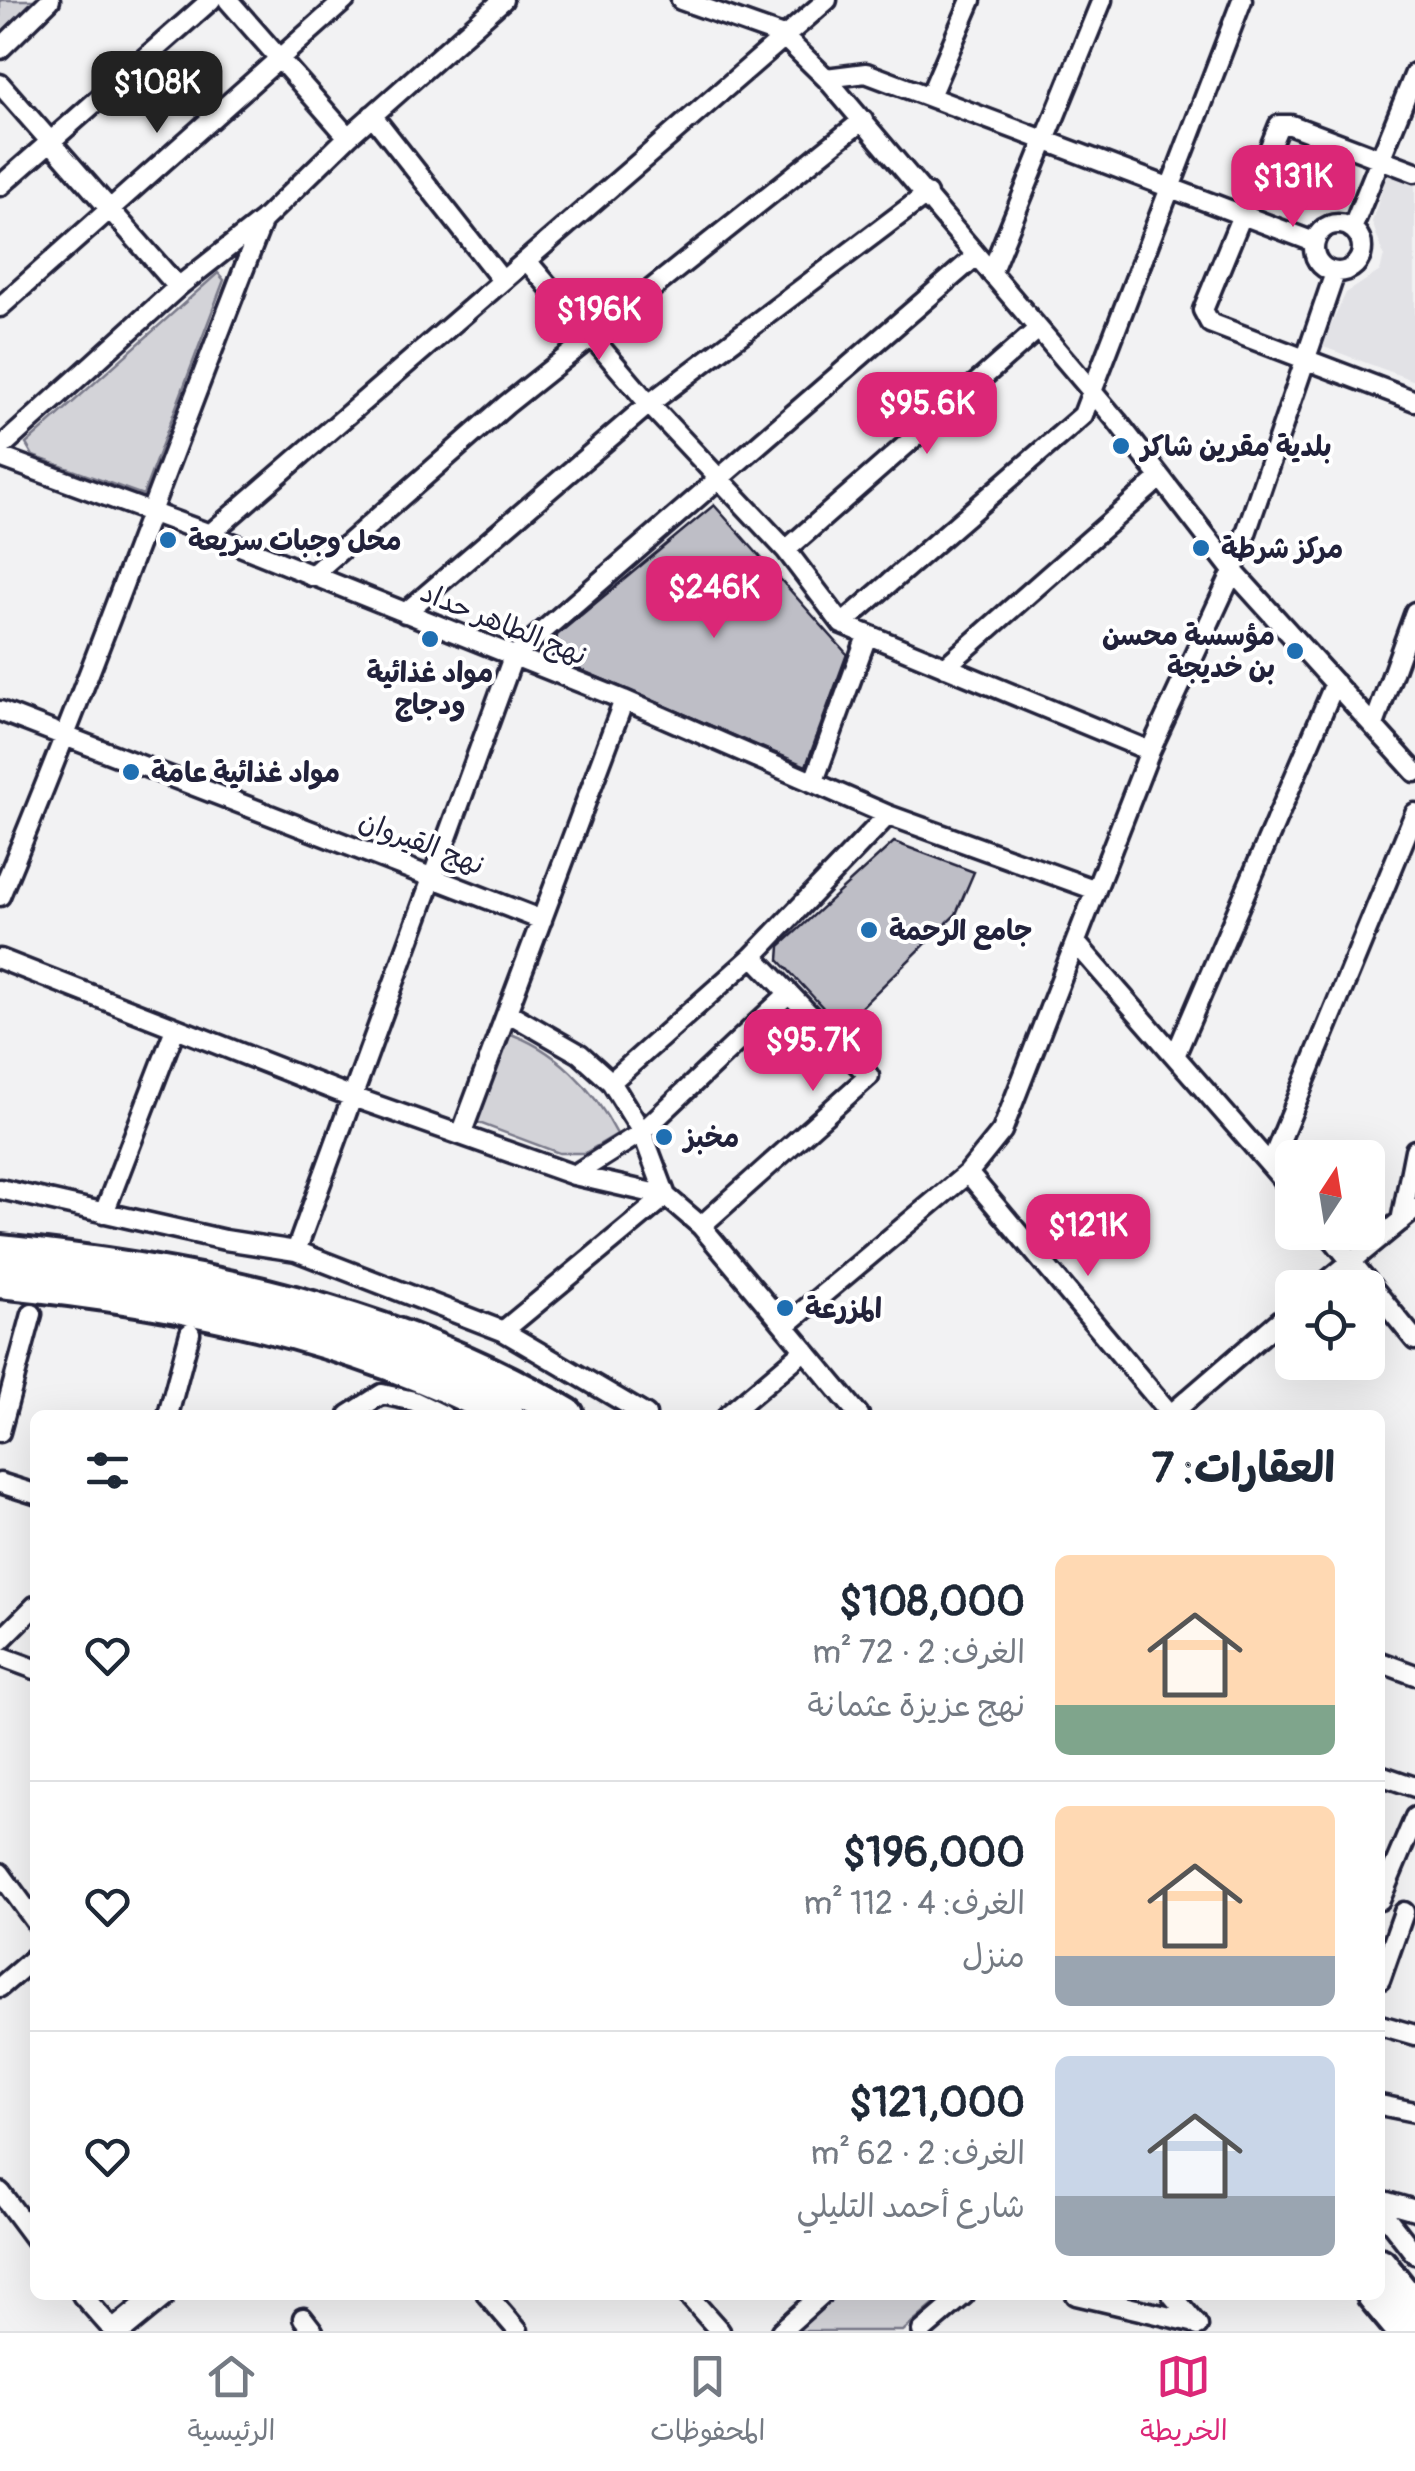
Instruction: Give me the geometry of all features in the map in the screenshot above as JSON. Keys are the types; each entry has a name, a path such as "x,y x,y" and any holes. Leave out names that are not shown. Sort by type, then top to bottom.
{"highway":[{"path":"0,1252 106,1265 305,1304 396,1333 500,1375 560,1410"},
{"path":"0,1281 115,1293 315,1336 383,1358 495,1410"},
{"path":"1385,2271 1415,2309"},
{"path":"1378,2300 1404,2331"}],"street":[{"path":"0,49 50,0"},
{"path":"0,186 211,0"},
{"path":"228,0 348,137"},
{"path":"0,308 345,0"},
{"path":"0,448 178,286 263,220 372,115 503,0"},
{"path":"681,0 784,36 826,78 927,194 1233,572 1415,772"},
{"path":"210,534 827,0"},
{"path":"930,96 971,0"},
{"path":"991,273 1102,0"},
{"path":"842,624 1076,425 1242,0"},
{"path":"826,78 866,73 1048,138 1314,242"},
{"path":"1352,229 1415,73"},
{"path":"0,84 108,212 178,286"},
{"path":"372,115 501,279"},
{"path":"311,576 506,405 863,120"},
{"path":"1415,172 1279,125 1203,316 1210,324 1415,400"},
{"path":"405,613 649,404 927,194"},
{"path":"0,896 67,736 148,510 263,220"},
{"path":"1330,226 1352,229 1361,242 1360,257 1350,269 1335,272 1320,265 1314,242 1330,226"},
{"path":"296,1250 513,656 976,256"},
{"path":"527,261 649,404 786,550 842,624 1150,751"},
{"path":"784,1326 968,1173 1002,1131 1150,751 1233,572 1335,272"},
{"path":"786,550 1038,329"},
{"name":"نهج الطاهر حداد","path":"0,457 210,534 624,700 888,815 1096,890"},
{"path":"945,667 1160,478"},
{"path":"1374,724 1415,612"},
{"path":"814,781 867,636"},
{"path":"1175,1056 1336,683"},
{"path":"462,1132 624,700"},
{"name":"نهج القيروان","path":"0,711 542,920"},
{"path":"1271,1163 1415,812"},
{"path":"611,1082 753,956 888,815"},
{"path":"1077,944 1275,1168"},
{"path":"700,1226 869,1076 753,956"},
{"path":"0,960 350,1096 462,1132 574,1175 666,1196"},
{"path":"574,1175 642,1132 789,992"},
{"path":"507,1012 580,1054 611,1082 642,1132 666,1196 700,1226 855,1410"},
{"path":"104,1213 174,1029"},
{"path":"1340,1270 1408,1215 1415,1150"},
{"path":"968,1173 1166,1410"},
{"path":"0,1189 296,1250 504,1330 638,1410"},
{"path":"504,1330 666,1196"},
{"path":"1341,1250 1415,1340"},
{"path":"0,1432 32,1314"},
{"path":"1176,1410 1275,1325"},
{"path":"169,1410 190,1333"},
{"path":"734,1410 805,1350"},
{"path":"357,1410 382,1394 433,1410"},
{"path":"0,1483 30,1492"},
{"path":"0,1641 30,1611"},
{"path":"0,1656 30,1659"},
{"path":"1385,1664 1415,1675"},
{"path":"1385,1776 1415,1787"},
{"path":"1385,1890 1415,1817"},
{"path":"0,1874 30,1914"},
{"path":"1385,1904 1409,1914 1385,1969"},
{"path":"0,1987 30,1961"},
{"path":"1385,2026 1415,2035"},
{"path":"1385,2107 1415,2112"},
{"path":"0,2192 30,2232"},
{"path":"1385,2201 1415,2210"},
{"path":"1385,2215 1415,2254"},
{"path":"87,2300 116,2331 154,2300"},
{"path":"491,2300 518,2331"},
{"path":"692,2300 720,2331"},
{"path":"781,2331 815,2300"},
{"path":"922,2331 958,2300"},
{"path":"1095,2300 1198,2327"},
{"path":"1176,2300 1198,2327"}],"shaded area":[{"path":"0,0 42,0 0,34"},
{"path":"1387,174 1415,185 1415,381 1321,346 1346,293 1380,271 1384,256 1372,222"},
{"path":"218,273 224,280 143,495 33,456 26,444"},
{"path":"505,1032 540,1048 571,1072 597,1101 617,1134 585,1153 559,1153 471,1120"},
{"path":"831,2300 939,2300 903,2331 795,2331"}],"building":[{"path":"714,505 847,654 806,766 555,659 557,635"},
{"name":"جامع الرحمة","path":"894,842 974,872 956,914 841,1027 779,960 780,946"}],"place":[{"name":"بلدية مقرين شاكر","path":"1121,446"},
{"name":"محل وجبات سريعة","path":"168,540"},
{"name":"مركز شرطة","path":"1201,548"},
{"name":"مواد غذائية ودجاج","path":"430,639"},
{"name":"مؤسسة محسن بن خديجة","path":"1295,651"},
{"name":"مواد غذائية عامة","path":"131,772"},
{"name":"جامع الرحمة","path":"869,930"},
{"name":"مخبز","path":"664,1137"},
{"name":"المزرعة","path":"785,1308"}]}
